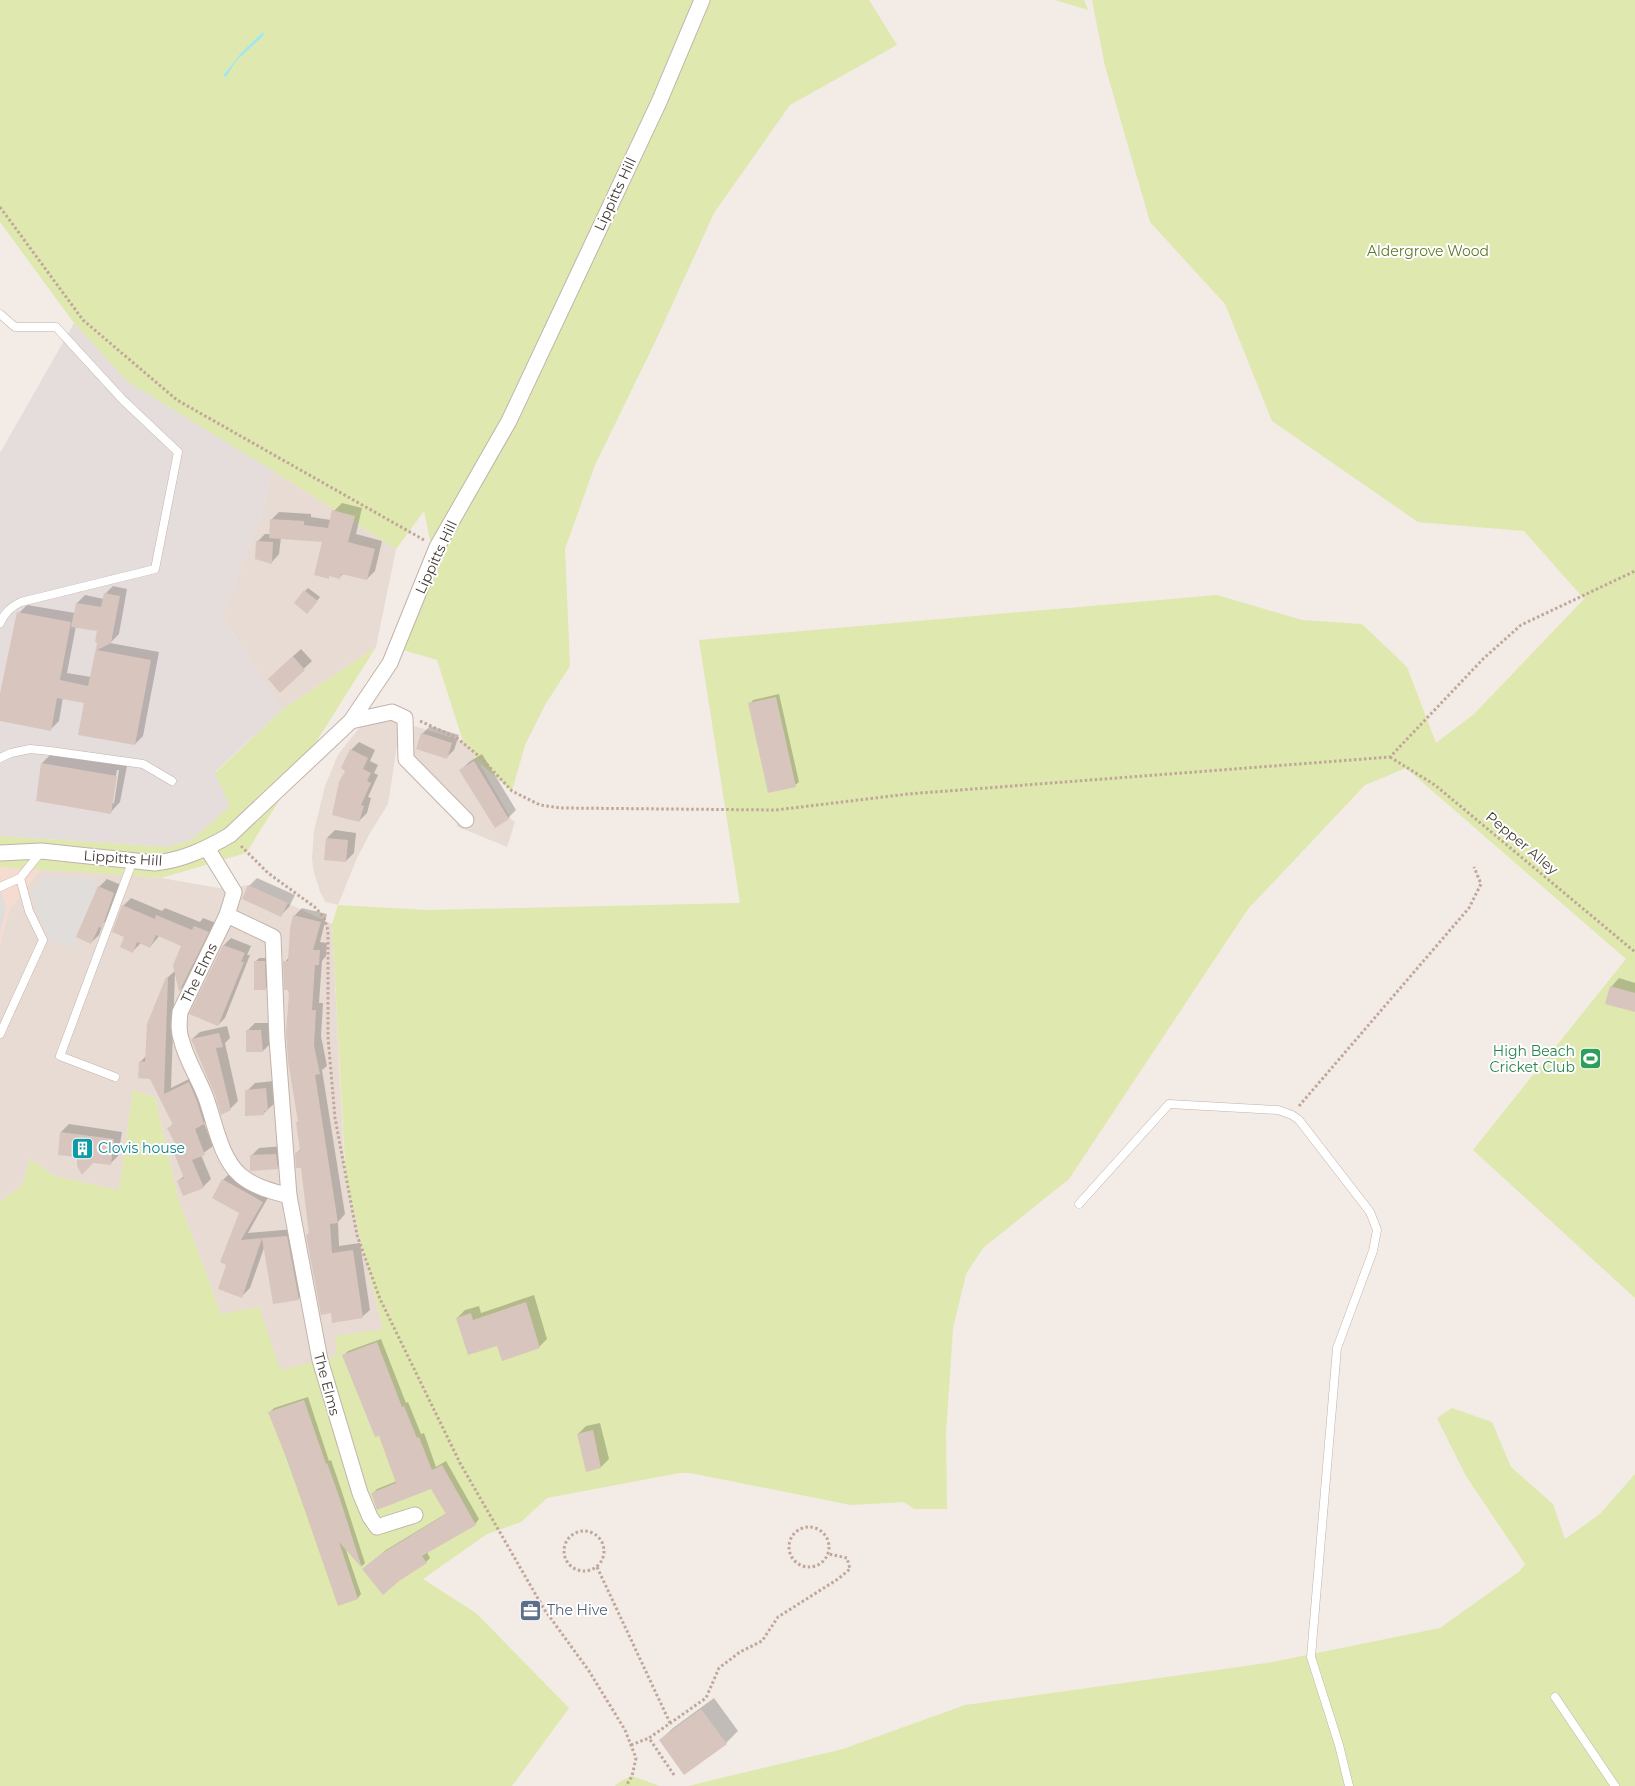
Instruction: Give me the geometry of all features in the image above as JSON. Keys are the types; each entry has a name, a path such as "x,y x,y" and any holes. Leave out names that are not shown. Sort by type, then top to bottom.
{"street":[{"name":"Lippitts Hill","path":"0,852 42,851 155,863 173,861 207,848 230,835 351,721 390,663 437,547 509,422 659,102 702,0"},
{"path":"351,721 392,712 405,718 406,759 466,820"},
{"name":"The Elms","path":"207,848 234,892 227,915 180,1012 178,1027 226,1155 233,1167 241,1176 258,1186 289,1196"},
{"name":"The Elms","path":"227,915 273,937 277,1039 289,1196 320,1360 360,1493 370,1517 377,1527 416,1515"}],"lane":[{"path":"0,314 14,327 56,327 123,400 178,452 155,569 21,602 4,614 0,623"},
{"path":"0,758 30,749 50,751 143,764 172,781"},
{"path":"0,887 20,878 42,851"},
{"path":"115,1077 60,1056 133,860"},
{"path":"0,1034 43,940 29,911 20,878"},
{"path":"1079,1204 1169,1104 1278,1110 1292,1115 1299,1120 1370,1212 1377,1230 1373,1251 1336,1348 1312,1657 1339,1745 1349,1786"},
{"path":"1555,1697 1615,1786"}],"path":[{"path":"0,207 83,320 178,400 437,547"},
{"path":"405,718 420,720 457,738 480,757 512,791 540,805 561,808 776,810 908,794 1390,757 1483,659 1522,625 1635,571"},
{"name":"Pepper Alley","path":"1390,757 1435,785 1635,952"},
{"path":"230,835 268,872 316,908 324,918 328,930 328,1037 335,1118 356,1235 380,1299 460,1463 544,1609 589,1671 625,1730 636,1758 632,1776 626,1786"},
{"path":"1292,1115 1469,908 1481,884 1474,867"},
{"path":"802,1528 816,1528 827,1536 829,1554 820,1565 807,1568 795,1562 789,1544 796,1532 802,1528"},
{"path":"583,1530 597,1535 601,1540 604,1553 603,1559 597,1567 588,1571 582,1571 570,1566 564,1554 566,1540 570,1535 583,1530"},
{"path":"631,1745 649,1738 706,1698 720,1668 740,1652 762,1641 778,1617 838,1579 850,1569 847,1558 829,1554"},
{"path":"597,1567 670,1723"},
{"path":"649,1738 674,1775"}],"shaded area":[{"path":"74,323 128,382 272,470 262,514 222,616 282,710 215,772 230,806 192,840 168,847 0,836 0,453"},
{"path":"272,470 396,549 376,647 282,710 222,616 262,514"},
{"path":"366,719 393,719 400,726 388,804 357,858 338,905 326,902 321,894 314,873 312,858 314,831 325,786 338,755"},
{"path":"414,726 463,741 470,747 511,819 515,822 507,847 456,826 469,810 415,762 408,747 411,728"},
{"path":"0,867 40,869 9,910 0,945"},
{"path":"40,869 161,878 225,889 248,885 332,924 345,1178 383,1329 341,1637 178,1198 155,1097 133,1090 119,1190 55,1176 30,1159 23,1184 0,1202 0,945 9,910"},
{"path":"45,877 99,879 72,949 48,939 31,891"},
{"path":"0,886 6,909 0,934"}],"green space":[{"path":"0,0 869,0 897,45 790,105 714,213 656,340 595,465 565,549 570,666 545,705 525,745 512,791 476,760 470,747 463,741 437,660 393,647 407,605 437,573 424,511 396,549 128,382 74,323 0,222"},
{"path":"1055,0 1084,0 1088,10"},
{"name":"Aldergrove Wood","path":"1092,0 1635,0 1635,1298 1473,1150 1626,959 1406,768 1365,785 1248,909 1069,1179 983,1248 966,1274 953,1328 946,1433 947,1509 914,1509 904,1502 851,1505 690,1473 679,1473 547,1498 521,1522 487,1534 423,1579 476,1613 569,1708 512,1786 0,1786 0,1202 23,1184 30,1159 55,1176 119,1190 133,1090 155,1097 178,1198 221,1314 259,1307 280,1370 337,1356 335,1336 383,1329 346,1182 332,924 338,905 426,910 740,903 699,640 1217,595 1302,620 1362,624 1407,667 1436,743 1474,714 1584,599 1524,531 1418,522 1272,421 1225,304 1150,222 1105,66"},
{"path":"376,647 246,853 161,878 0,867 0,836 168,847 192,840 230,806 215,773 282,710"},
{"path":"1452,1408 1492,1422 1511,1467 1553,1504 1565,1539 1600,1514 1635,1474 1635,1786 688,1786 843,1749 965,1705 1267,1663 1440,1628 1520,1571 1525,1564 1466,1476 1437,1418"},
{"path":"632,1776 660,1786 615,1786"}],"water":[{"path":"263,32 262,37 236,61 226,77 223,76 241,53"}],"building":[{"path":"332,510 355,516 348,542 375,549 367,580 341,574 340,579 329,576 329,579 314,575 322,542 269,538 270,519 304,521 304,525 328,528"},
{"path":"256,541 273,542 272,564 255,559"},
{"path":"304,590 318,601 307,614 294,603"},
{"path":"104,593 120,596 111,643 97,650 151,660 135,745 78,735 84,703 57,698 51,731 0,721 0,693 17,612 71,622 60,680 88,686 97,643 95,642 97,631 71,627 76,603 101,607"},
{"path":"293,656 305,670 280,693 268,679"},
{"path":"776,697 796,787 768,793 748,703"},
{"path":"421,733 452,743 447,759 416,749"},
{"path":"350,749 368,758 363,769 371,773 367,781 371,783 361,805 364,806 359,822 332,815 339,782 345,771 341,768"},
{"path":"474,761 509,819 495,828 459,770"},
{"path":"41,763 117,776 111,814 36,801"},
{"path":"326,838 348,840 346,862 324,860"},
{"path":"248,885 288,903 281,917 242,899"},
{"path":"98,886 114,893 102,928 99,927 91,944 76,937"},
{"path":"122,905 155,919 156,915 192,930 194,926 209,932 179,992 173,965 181,946 156,935 150,948 137,942 133,953 120,947 124,937 112,932"},
{"path":"293,915 321,922 313,950 320,950 319,965 315,965 312,1010 316,1010 314,1045 320,1074 315,1075 338,1223 330,1224 332,1253 353,1250 363,1318 332,1323 331,1313 321,1315 306,1235 309,1234 301,1168 296,1168 295,1153 300,1151 296,1122 298,1122 288,1061 286,1031 289,994 288,990 284,990 283,961 288,961 290,928"},
{"path":"223,945 245,953 241,962 244,962 218,1026 189,1014"},
{"path":"254,961 265,961 266,990 254,990"},
{"path":"166,977 168,978 164,1094 189,1082 204,1124 195,1129 205,1155 192,1160 204,1188 183,1196 177,1181 184,1178 172,1148 179,1151 167,1128 173,1125 150,1079 138,1078 139,1061 145,1062 147,1024"},
{"path":"1610,986 1635,993 1635,1012 1605,1004"},
{"path":"246,1030 261,1030 263,1052 246,1052"},
{"path":"219,1033 223,1047 216,1048 231,1110 221,1115 215,1095 191,1039"},
{"path":"266,1088 268,1111 264,1111 264,1115 245,1116 245,1090"},
{"name":"Clovis house","path":"60,1132 114,1139 111,1165 93,1163 82,1175 77,1166 77,1157 58,1155"},
{"path":"276,1154 278,1169 250,1171 250,1155"},
{"path":"222,1179 263,1202 241,1240 262,1238 242,1298 218,1289 226,1265 220,1262 239,1213 212,1198"},
{"path":"287,1236 299,1300 273,1304 262,1238"},
{"path":"526,1302 540,1348 502,1361 497,1346 468,1355 456,1318 471,1313 473,1320"},
{"path":"377,1342 402,1407 404,1406 417,1438 419,1437 432,1470 442,1465 476,1525 422,1556 427,1563 399,1581 383,1595 362,1569 381,1554 446,1514 431,1489 377,1510 371,1493 396,1483 379,1436 375,1437 342,1355"},
{"path":"304,1400 339,1496 362,1568 339,1542 358,1599 338,1606 288,1462 268,1412"},
{"path":"593,1430 601,1468 586,1472 577,1434"},
{"path":"701,1709 727,1744 684,1775 659,1740"}],"place":[{"name":"High Beach Cricket Club","path":"1591,1059"},
{"name":"Clovis house","path":"82,1148"},
{"name":"The Hive","path":"531,1610"}]}
